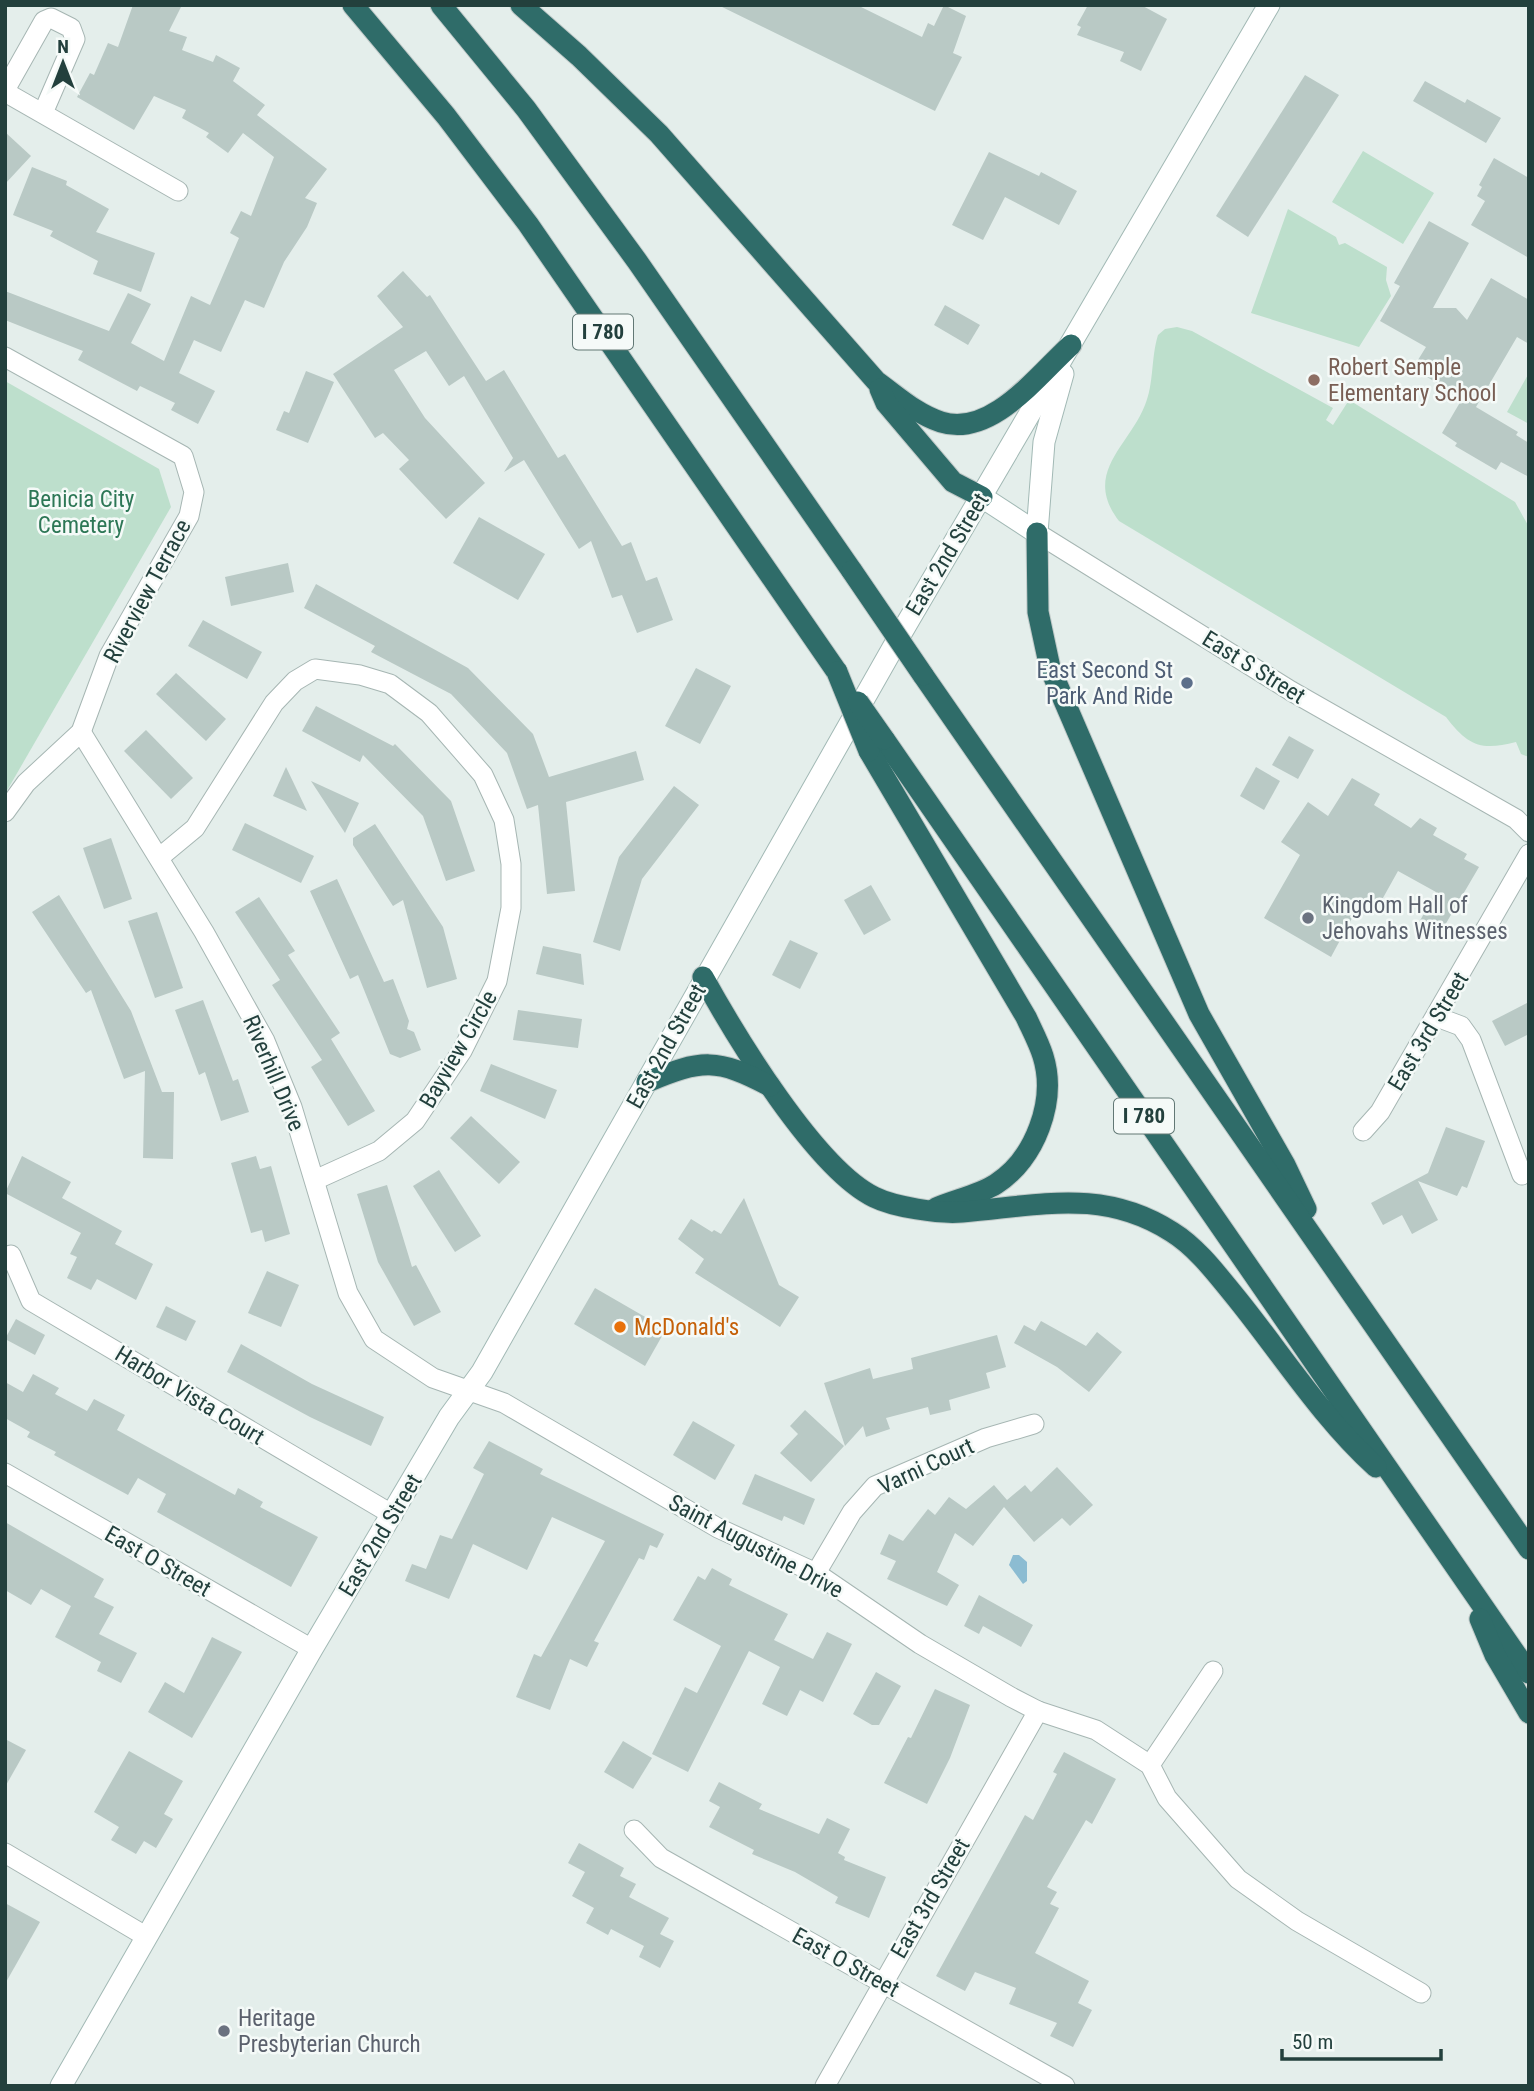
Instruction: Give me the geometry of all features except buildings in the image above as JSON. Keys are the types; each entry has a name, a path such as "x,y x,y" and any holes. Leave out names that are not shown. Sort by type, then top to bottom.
{"highway":[{"name":"I 780","path":"353,5 446,116 528,225 837,671 876,745 1405,1493 1529,1673"},
{"name":"I 780","path":"441,5 526,109 636,261 1529,1549"},
{"path":"520,5 579,56 659,134 876,381 918,412 943,423 969,424 986,418 1011,401 1071,345"},
{"path":"876,381 886,403 953,482 982,497"},
{"path":"1037,533 1038,612 1050,668 1199,1014 1285,1166 1334,1268"},
{"path":"876,745 1026,1017 1044,1057 1048,1090 1043,1115 1040,1127 1022,1159 996,1184 934,1209"},
{"path":"703,977 724,1014 807,1137 844,1177 873,1196 892,1204 958,1212 1026,1203 1082,1201 1127,1209 1173,1232 1211,1268 1349,1442 1405,1493"},
{"path":"647,1082 674,1071 713,1064 733,1067 775,1089"},
{"path":"1493,1497 1529,1536"},
{"path":"1462,1578 1495,1655 1529,1713"}],"main road":[{"name":"East 2nd Street","path":"61,2086 312,1649 468,1390 482,1372 647,1082 703,977 718,959 902,630 1269,5"},
{"path":"1037,533 1044,442 1071,345"},
{"name":"East S Street","path":"982,497 1037,533"}],"street":[{"path":"43,113 75,39 71,28 51,18 44,21 5,91 43,113 178,191"},
{"name":"Riverview Terrace","path":"5,357 183,456 194,492 189,516 109,656 81,732 26,783 5,812"},
{"name":"East S Street","path":"1037,533 1291,691 1516,819 1529,832"},
{"name":"Bayview Circle","path":"160,857 195,828 274,702 295,681 315,669 360,675 390,684 429,713 483,775 504,820 511,864 511,908 497,981 462,1051 415,1121 379,1151 315,1180"},
{"name":"Riverhill Drive","path":"81,732 160,857 265,1041 292,1107 348,1293 374,1339 433,1378 468,1390"},
{"name":"East 3rd Street","path":"1363,1130 1380,1112 1529,854"},
{"path":"1437,1017 1461,1026 1471,1040 1522,1175"},
{"name":"Harbor Vista Court","path":"11,1255 32,1301 393,1515"},
{"name":"Saint Augustine Drive","path":"468,1390 504,1402 718,1528 816,1573 920,1643 1038,1712 1096,1730 1150,1765"},
{"name":"Varni Court","path":"816,1573 852,1512 875,1486 986,1438 1034,1424"},
{"name":"East O Street","path":"5,1473 312,1649"},
{"path":"1213,1671 1150,1765 1167,1798 1238,1879 1297,1921 1421,1993"},
{"name":"East 3rd Street","path":"825,2086 1038,1712"},
{"name":"East O Street","path":"634,1830 661,1858 1065,2086"},
{"path":"5,1853 147,1937"}],"green space":[{"path":"1363,151 1434,193 1403,244 1332,202"},
{"path":"1288,209 1336,237 1339,245 1345,243 1387,267 1386,280 1391,296 1359,347 1251,313"},
{"path":"1177,327 1192,331 1333,408 1326,420 1333,425 1349,400 1515,502 1529,527 1529,757 1521,754 1516,742 1484,746 1469,740 1446,717 1119,521 1109,504 1105,488 1107,474 1112,460 1145,405 1158,335 1165,329"},
{"path":"1529,373 1529,424 1507,412"},
{"name":"Benicia City Cemetery","path":"5,381 159,469 171,507 5,794"}],"water":[{"path":"1013,1555 1019,1555 1027,1562 1027,1581 1023,1584 1009,1565"}],"place":[{"name":"Robert Semple Elementary School","path":"1314,380"},
{"name":"East Second St Park And Ride","path":"1187,683"},
{"name":"Kingdom Hall of Jehovahs Witnesses","path":"1308,918"},
{"name":"McDonald's","path":"620,1327"},
{"name":"Heritage Presbyterian Church","path":"224,2031"}]}
